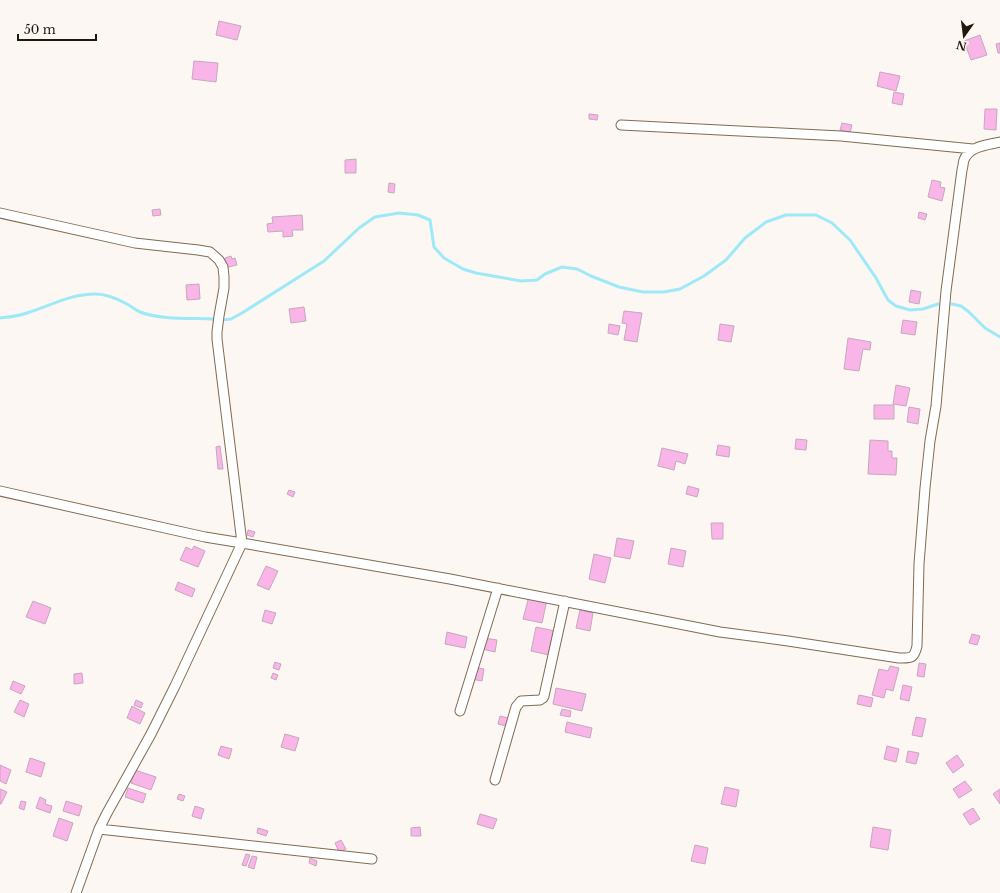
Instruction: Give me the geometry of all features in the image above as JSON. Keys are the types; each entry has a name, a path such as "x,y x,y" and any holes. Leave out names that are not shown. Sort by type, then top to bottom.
{"street":[{"path":"621,125 841,136 973,149 1000,142"},
{"path":"0,492 205,537 498,588 720,632 899,658 909,658 916,653 917,646 919,564 925,488 937,392 946,291 962,170 964,160 973,149"},
{"path":"0,213 135,243 205,251 214,255 223,267 224,288 217,339 242,543 151,734 99,828 76,893"},
{"path":"460,711 498,588"},
{"path":"495,780 516,707 521,701 540,700 544,696 565,601"},
{"path":"99,828 372,859"}],"building":[{"path":"219,21 241,26 237,40 216,35"},
{"path":"980,35 987,55 971,60 964,41"},
{"path":"1000,43 1000,53 998,53 996,44"},
{"path":"194,61 218,63 216,82 192,79"},
{"path":"880,72 900,76 896,91 877,86"},
{"path":"894,92 904,94 902,105 892,103"},
{"path":"985,109 997,109 996,130 984,129"},
{"path":"589,114 598,115 597,120 589,119"},
{"path":"842,123 852,125 850,133 840,130"},
{"path":"356,159 356,173 345,173 345,160"},
{"path":"932,180 941,182 940,187 945,188 942,201 928,197"},
{"path":"389,183 395,184 394,193 388,192"},
{"path":"160,209 161,215 153,216 152,210"},
{"path":"919,212 927,214 925,220 918,218"},
{"path":"302,215 303,230 292,230 293,236 283,237 283,231 268,232 267,224 273,223 272,217"},
{"path":"231,256 232,259 235,258 237,265 224,268 222,262 225,261 225,258"},
{"path":"199,284 200,299 187,300 186,285"},
{"path":"911,290 921,292 919,304 909,302"},
{"path":"304,307 306,321 291,323 289,309"},
{"path":"624,311 642,313 637,342 624,340 627,324 622,323"},
{"path":"903,320 917,322 915,335 901,333"},
{"path":"609,324 620,326 618,335 608,333"},
{"path":"720,324 734,326 731,342 718,340"},
{"path":"848,338 871,342 870,350 863,349 859,371 844,369"},
{"path":"896,385 910,388 906,406 893,404"},
{"path":"874,405 894,405 894,419 874,419"},
{"path":"909,407 920,409 918,424 907,422"},
{"path":"796,439 807,440 806,450 795,449"},
{"path":"870,440 888,441 888,451 892,451 892,458 897,458 896,475 868,474"},
{"path":"718,445 730,447 729,457 716,455"},
{"path":"220,446 223,469 218,469 216,447"},
{"path":"662,448 688,454 685,464 676,461 674,470 658,466"},
{"path":"688,486 699,489 697,497 686,494"},
{"path":"289,490 295,492 293,497 287,494"},
{"path":"711,523 723,523 723,539 712,539"},
{"path":"248,530 255,532 253,537 247,535"},
{"path":"617,538 634,541 630,559 614,556"},
{"path":"194,546 205,551 198,567 180,560 186,547 192,550"},
{"path":"671,548 686,551 683,567 668,564"},
{"path":"594,554 611,558 605,583 589,579"},
{"path":"266,566 278,571 269,590 257,585"},
{"path":"178,582 195,589 192,597 175,590"},
{"path":"529,596 547,600 542,623 523,619"},
{"path":"33,601 51,608 45,624 26,617"},
{"path":"265,610 276,613 272,624 262,621"},
{"path":"580,610 593,613 590,631 576,628"},
{"path":"536,627 555,631 549,655 531,651"},
{"path":"447,632 467,637 465,648 445,644"},
{"path":"972,634 980,636 977,645 969,643"},
{"path":"484,638 497,640 495,652 482,649"},
{"path":"275,662 281,664 279,670 273,668"},
{"path":"919,663 926,664 924,677 917,676"},
{"path":"890,666 899,668 893,691 886,689 884,698 872,695 879,669 888,671"},
{"path":"474,667 484,669 482,681 471,679"},
{"path":"82,673 83,683 74,684 74,674"},
{"path":"273,673 278,675 276,680 271,678"},
{"path":"13,681 25,686 21,694 10,689"},
{"path":"903,685 912,687 909,701 900,699"},
{"path":"556,688 586,694 582,711 553,704"},
{"path":"859,695 873,698 871,707 857,704"},
{"path":"20,700 29,704 24,717 14,712"},
{"path":"136,700 143,703 141,708 134,705"},
{"path":"132,706 145,713 140,724 127,718"},
{"path":"562,709 571,711 570,717 560,715"},
{"path":"500,716 512,719 510,727 498,724"},
{"path":"916,717 926,719 922,737 912,735"},
{"path":"567,722 592,728 590,738 565,732"},
{"path":"285,734 299,738 295,751 281,747"},
{"path":"221,746 232,749 229,759 218,755"},
{"path":"887,746 899,749 896,762 884,759"},
{"path":"908,751 919,753 916,764 906,762"},
{"path":"957,755 964,765 953,773 946,763"},
{"path":"30,758 45,763 41,777 26,772"},
{"path":"0,765 11,770 6,784 0,781"},
{"path":"135,770 156,777 151,790 131,783"},
{"path":"965,781 972,790 959,798 953,789"},
{"path":"725,787 739,790 736,807 721,804"},
{"path":"128,788 146,794 143,803 125,797"},
{"path":"0,789 7,792 1,804 0,804"},
{"path":"1000,789 1000,804 993,794"},
{"path":"179,794 185,796 183,801 177,799"},
{"path":"40,797 46,800 45,804 52,806 50,813 36,808"},
{"path":"21,801 26,802 24,810 19,808"},
{"path":"66,801 82,806 79,816 63,811"},
{"path":"195,806 204,809 201,819 192,816"},
{"path":"973,808 980,819 970,825 963,814"},
{"path":"480,814 497,819 493,829 477,824"},
{"path":"59,818 73,823 67,841 53,836"},
{"path":"420,827 421,836 411,836 411,828"},
{"path":"873,827 891,830 888,850 870,847"},
{"path":"258,828 268,831 266,836 257,833"},
{"path":"341,840 346,849 339,852 335,843"},
{"path":"695,845 708,848 705,864 691,861"},
{"path":"246,854 250,855 246,866 242,865"},
{"path":"252,856 257,857 254,869 248,867"},
{"path":"310,858 317,861 316,866 309,863"}],"waterway":[{"path":"222,320 231,319 242,313 324,261 359,228 375,217 399,213 418,215 430,220 434,247 444,258 463,269 476,273 521,281 537,280 545,274 562,267 577,269 619,287 643,292 664,292 680,289 704,276 726,260 745,238 766,222 786,215 816,215 832,223 850,240 876,278 888,300 896,306 910,310 923,309 938,304"},
{"path":"0,318 24,314 77,296 95,294 116,299 148,315 176,318 213,319"},
{"path":"952,304 961,306 985,328 1000,337"}]}
